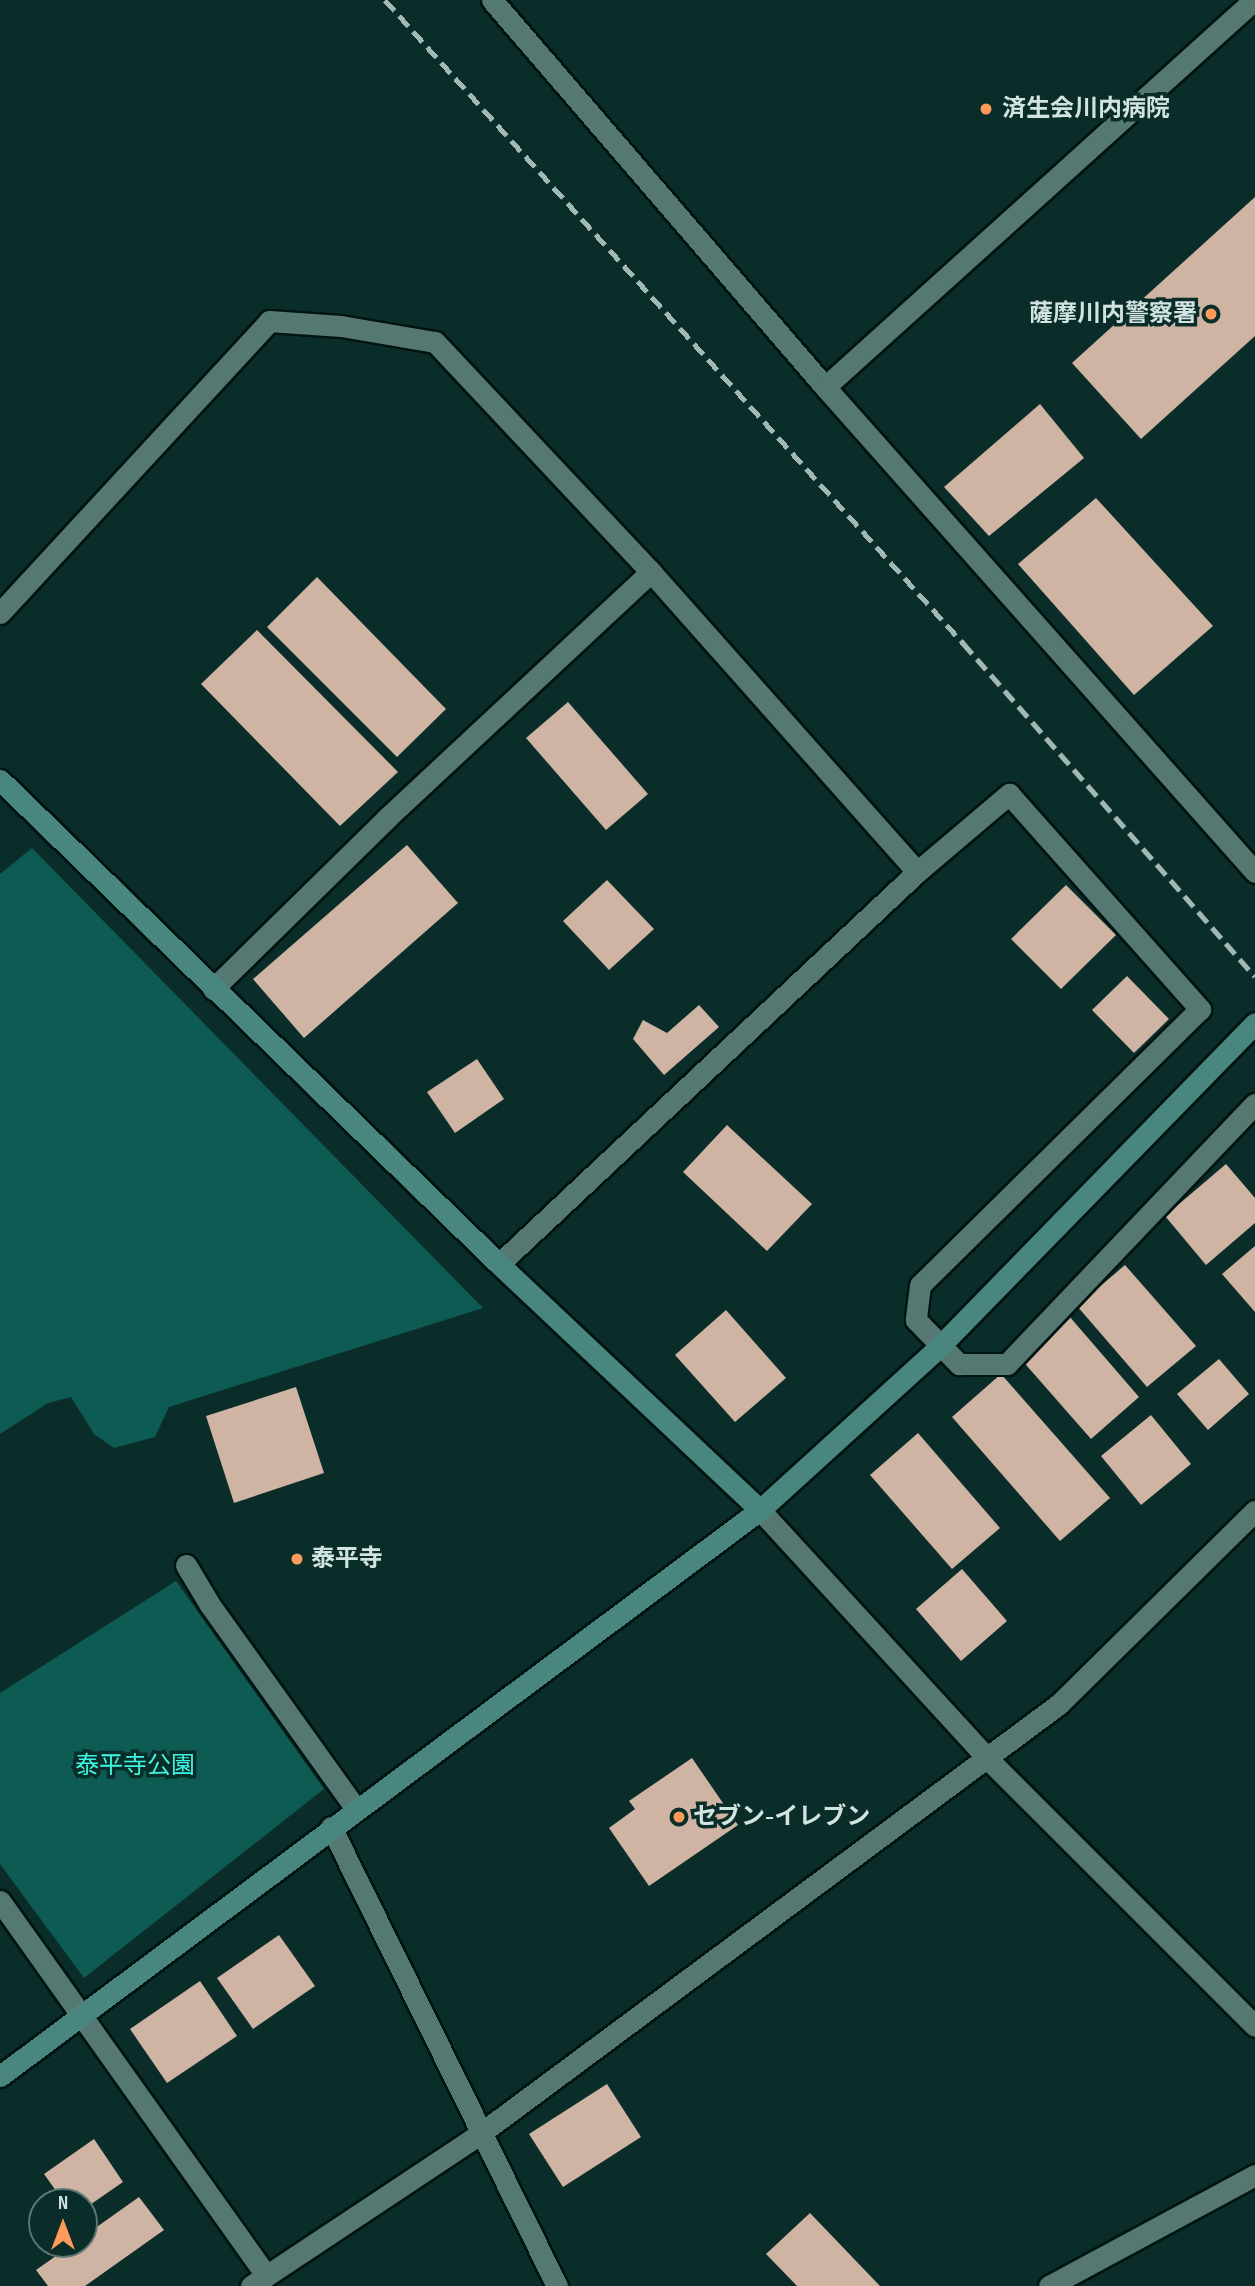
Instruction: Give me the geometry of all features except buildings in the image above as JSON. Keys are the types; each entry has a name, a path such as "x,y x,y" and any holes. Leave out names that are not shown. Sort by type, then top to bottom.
{"street":[{"path":"492,0 825,387 1255,872"},
{"path":"825,387 1254,0"},
{"path":"0,613 269,321 341,326 435,341 651,572 917,872"},
{"path":"213,989 388,817 651,572"},
{"path":"0,780 499,1264 761,1510 986,1757 1255,2026"},
{"path":"499,1264 917,872 1009,794 1200,1009 920,1285 916,1320 959,1364 1007,1364 1255,1104"},
{"path":"0,2076 331,1827 761,1510 940,1346 1255,1023"},
{"path":"0,1901 258,2281 481,2133 1059,1704 1255,1511"},
{"path":"186,1565 210,1605 356,1809"},
{"path":"331,1827 557,2286"},
{"path":"1049,2286 1255,2175"}],"green space":[{"path":"32,848 483,1308 169,1407 155,1437 114,1448 94,1434 71,1397 48,1403 0,1434 0,874"},
{"name":"泰平寺公園","path":"176,1581 324,1789 84,1978 0,1864 0,1693"}],"railway":[{"path":"385,0 963,643 1255,976"}],"place":[{"name":"済生会川内病院","path":"986,109"},
{"name":"薩摩川内警察署","path":"1211,314"},
{"name":"泰平寺","path":"297,1559"},
{"name":"セブン-イレブン","path":"679,1817"}]}
